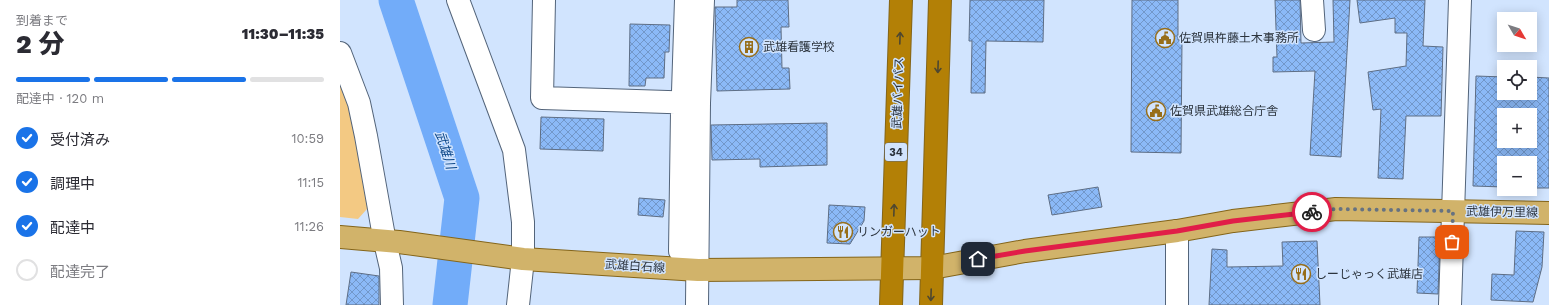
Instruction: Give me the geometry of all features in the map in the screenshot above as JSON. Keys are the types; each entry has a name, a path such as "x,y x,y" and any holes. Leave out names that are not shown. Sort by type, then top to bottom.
{"highway":[{"name":"武雄バイパス","path":"891,305 901,0"},
{"path":"931,305 940,0"}],"main road":[{"name":"武雄伊万里線","path":"932,268 1025,251 1177,231 1233,221 1336,209 1549,213"},
{"name":"武雄白石線","path":"340,237 392,242 521,259 698,270 932,268"}],"street":[{"path":"458,0 514,150 523,222 518,305"},
{"path":"544,0 542,98 688,102"},
{"path":"686,0 688,102 698,270 697,305"},
{"path":"680,251 688,102 703,0"},
{"path":"1312,0 1314,30"},
{"path":"1450,305 1460,0"},
{"path":"340,53 359,103 392,242 392,305"},
{"path":"1177,231 1177,305"}],"shaded area":[{"path":"340,81 355,128 365,177 367,209 358,219 340,217"}],"building":[{"name":"武雄看護学校","path":"737,0 788,0 789,27 781,27 782,68 789,68 790,89 717,91 715,7 737,7"},
{"path":"970,0 1044,0 1043,42 986,41 985,93 971,93 972,41 969,41"},
{"name":"佐賀県武雄総合庁舎","path":"1132,0 1178,0 1178,40 1182,40 1181,153 1131,152"},
{"path":"1275,0 1300,0 1301,43 1334,42 1333,0 1350,0 1341,157 1310,155 1315,71 1273,72 1273,57 1277,57"},
{"path":"1357,0 1425,0 1423,46 1443,47 1441,116 1406,116 1403,179 1378,178 1381,109 1373,110 1368,72 1406,66 1407,33 1395,33 1395,18 1360,23"},
{"path":"630,24 670,25 669,52 665,52 664,78 646,78 645,86 629,86"},
{"path":"1476,76 1497,77 1497,100 1537,100 1537,77 1549,78 1549,188 1537,188 1537,156 1497,156 1497,187 1473,186"},
{"path":"541,117 604,119 603,151 540,149"},
{"path":"827,123 827,165 760,167 760,159 712,160 711,125"},
{"path":"1098,187 1102,207 1052,215 1048,195"},
{"path":"639,198 665,200 663,217 638,215"},
{"name":"リンガーハット","path":"829,205 865,207 864,221 850,244 827,243"},
{"path":"1516,231 1544,232 1542,267 1533,302 1491,300 1492,274 1514,275"},
{"path":"1419,237 1440,237 1438,294 1417,293"},
{"path":"1317,241 1320,305 1209,305 1212,249 1227,250 1227,267 1283,266 1282,242"},
{"path":"351,272 379,276 379,305 346,305"}],"waterway":[{"name":"武雄川","path":"396,0 462,198 450,305"}],"way so far":[{"path":"1312,212 1336,209 1453,211 1452,242"}],"place":[{"name":"佐賀県杵藤土木事務所","path":"1165,38"},
{"name":"武雄看護学校","path":"749,47"},
{"name":"佐賀県武雄総合庁舎","path":"1156,111"},
{"name":"リンガーハット","path":"843,232"},
{"name":"しーじゃっく武雄店","path":"1301,274"}],"route":[{"path":"978,259 1025,251 1177,231 1233,221 1312,212"}]}
